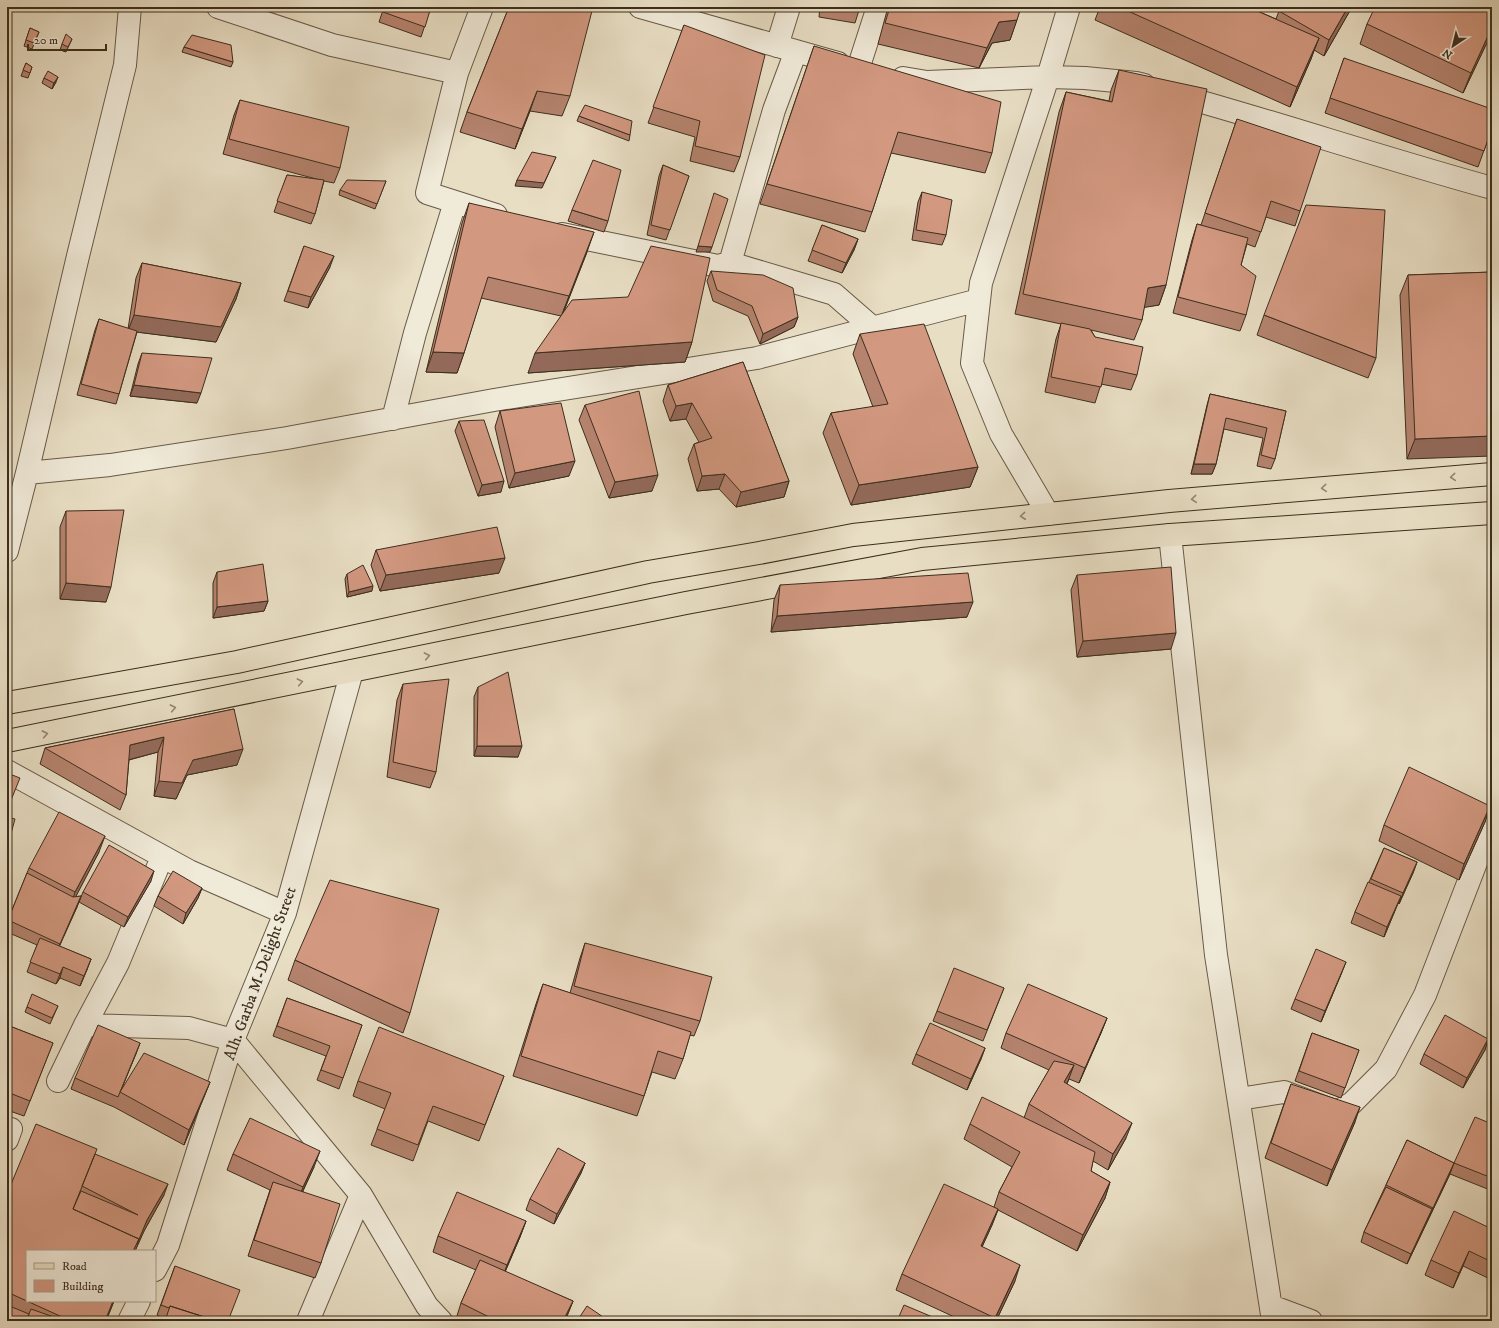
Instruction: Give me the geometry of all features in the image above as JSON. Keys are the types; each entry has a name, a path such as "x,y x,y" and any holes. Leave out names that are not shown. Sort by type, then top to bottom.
{"main road":[{"path":"7,703 237,662 648,572 853,535 1169,501 1492,474"},
{"path":"7,741 686,604 922,559 1170,535 1492,513"}],"street":[{"path":"7,551 125,65 130,7"},
{"path":"218,7 332,45 457,73"},
{"path":"482,7 457,73 427,193 514,222"},
{"path":"640,7 871,71 927,82 1048,77 1085,78 1136,83 1260,118 1440,174 1492,188"},
{"path":"730,263 774,110 786,48 789,7"},
{"path":"871,71 878,7"},
{"path":"1048,514 1002,434 972,363 981,282 1048,77 1069,7"},
{"path":"392,419 414,333 455,202"},
{"path":"544,230 718,266 730,263 834,294 873,328"},
{"path":"27,473 110,465 287,438 494,400 757,358 979,300"},
{"path":"1170,535 1216,955 1272,1314 1311,1321"},
{"name":"Alh. Garba M-Delight Street","path":"156,1268 168,1245 233,1040 285,913 352,671"},
{"path":"7,771 195,874 285,913"},
{"path":"1239,1099 1284,1092 1337,1112 1352,1104 1386,1069 1425,994 1492,821"},
{"path":"58,1082 85,1025 118,963 162,857"},
{"path":"85,1025 188,1028 233,1040 361,1195 427,1306 441,1321"},
{"path":"308,1321 361,1195"},
{"path":"129,1321 138,1302"}],"building":[{"path":"385,7 431,7 425,27 383,12"},
{"path":"509,7 593,7 570,96 537,91 522,129 467,112"},
{"path":"890,7 1021,7 1017,20 999,22 987,48 885,23"},
{"path":"1119,7 1248,7 1319,38 1297,87"},
{"path":"1281,7 1348,7 1329,40 1279,11"},
{"path":"1375,7 1492,7 1492,27 1471,73 1367,24"},
{"path":"684,25 765,55 740,157 695,146 700,121 653,107"},
{"path":"30,28 39,32 34,43 26,40"},
{"path":"66,34 72,39 68,47 62,44"},
{"path":"192,35 231,45 233,62 184,47"},
{"path":"814,46 1001,102 992,153 898,132 872,212 767,184"},
{"path":"1344,58 1492,109 1492,128 1484,151 1330,98"},
{"path":"26,63 32,67 30,73 23,70"},
{"path":"1119,70 1207,89 1166,285 1148,288 1142,320 1023,294 1066,92 1112,102"},
{"path":"48,71 58,77 54,83 44,78"},
{"path":"240,100 349,127 340,168 229,139"},
{"path":"585,105 632,121 630,135 579,116"},
{"path":"1237,119 1321,147 1300,211 1271,201 1261,232 1205,213"},
{"path":"532,152 556,157 544,183 517,180"},
{"path":"593,160 621,170 608,221 572,210"},
{"path":"663,165 689,176 670,230 651,225"},
{"path":"287,175 324,180 315,214 277,201"},
{"path":"347,180 386,181 377,204 340,190"},
{"path":"922,192 952,200 946,235 916,230"},
{"path":"714,193 728,199 712,247 698,246"},
{"path":"469,203 594,232 569,296 488,277 464,353 433,352"},
{"path":"1306,205 1385,210 1376,358 1264,315"},
{"path":"1197,224 1248,238 1241,265 1256,276 1246,315 1178,297"},
{"path":"822,225 858,239 846,263 812,250"},
{"path":"304,246 334,256 311,297 288,291"},
{"path":"651,246 710,258 692,342 535,353 572,300 628,297"},
{"path":"142,263 241,283 221,327 134,315"},
{"path":"711,271 763,275 793,288 798,317 763,334 752,306 717,290"},
{"path":"1492,272 1492,436 1415,439 1408,275"},
{"path":"99,319 137,331 119,394 81,384"},
{"path":"1061,323 1090,329 1095,337 1143,347 1137,375 1105,368 1101,387 1051,377"},
{"path":"924,324 978,467 859,485 831,413 888,404 860,334"},
{"path":"142,353 212,358 201,393 134,385"},
{"path":"743,362 789,481 741,492 725,474 702,476 694,444 712,438 692,403 676,406 668,385"},
{"path":"639,391 658,475 615,482 585,405"},
{"path":"1210,394 1286,411 1275,459 1261,455 1267,428 1226,418 1216,464 1194,464"},
{"path":"561,403 575,461 515,473 500,411"},
{"path":"484,420 504,481 482,485 459,421"},
{"path":"124,510 111,587 66,583 66,511"},
{"path":"497,527 505,558 386,575 376,550"},
{"path":"263,564 268,601 217,607 217,572"},
{"path":"363,565 373,586 349,592 347,574"},
{"path":"1171,567 1176,633 1083,641 1077,575"},
{"path":"968,573 973,602 777,616 780,585"},
{"path":"508,672 522,746 477,746 478,687"},
{"path":"449,679 436,772 393,762 403,684"},
{"path":"234,709 243,749 193,760 182,783 159,781 164,737 130,745 126,795 45,748"},
{"path":"1409,767 1490,806 1464,864 1384,825"},
{"path":"7,773 20,778 7,810"},
{"path":"59,812 105,836 75,892 29,868"},
{"path":"7,817 15,819 7,848"},
{"path":"109,845 154,871 128,917 83,892"},
{"path":"1384,848 1417,862 1403,893 1371,879"},
{"path":"173,871 202,888 186,913 158,896"},
{"path":"27,873 73,897 81,896 60,944 8,920"},
{"path":"330,880 439,909 410,1013 295,960"},
{"path":"1368,882 1401,896 1387,927 1355,912"},
{"path":"40,938 91,959 84,976 63,967 60,974 30,962"},
{"path":"585,943 712,977 700,1021 574,986"},
{"path":"1316,949 1346,962 1325,1011 1295,999"},
{"path":"954,968 1004,988 987,1030 937,1011"},
{"path":"543,984 691,1032 683,1059 658,1051 644,1096 521,1056"},
{"path":"1028,984 1107,1018 1085,1068 1006,1033"},
{"path":"32,994 58,1006 52,1018 27,1007"},
{"path":"287,998 362,1025 343,1078 321,1070 330,1046 277,1026"},
{"path":"1445,1015 1488,1039 1467,1078 1424,1054"},
{"path":"930,1023 985,1048 971,1079 916,1054"},
{"path":"7,1025 53,1043 30,1101 7,1092"},
{"path":"98,1025 140,1043 118,1097 75,1078"},
{"path":"379,1027 504,1076 485,1125 433,1106 418,1145 377,1129 391,1093 358,1081"},
{"path":"1312,1033 1359,1050 1345,1088 1299,1071"},
{"path":"144,1053 210,1082 189,1130 120,1092"},
{"path":"1054,1061 1074,1065 1064,1082 1132,1123 1113,1154 1029,1104"},
{"path":"1291,1084 1360,1107 1332,1170 1271,1143"},
{"path":"982,1097 1095,1152 1091,1171 1110,1182 1083,1235 999,1192 1020,1152 970,1124"},
{"path":"1475,1117 1492,1124 1492,1178 1454,1163"},
{"path":"250,1118 320,1151 303,1187 233,1154"},
{"path":"36,1124 97,1149 73,1209 139,1239 134,1250 26,1250 26,1301 7,1292 7,1194"},
{"path":"1407,1140 1454,1163 1433,1208 1386,1185"},
{"path":"558,1148 585,1163 557,1214 530,1199"},
{"path":"95,1154 168,1184 147,1220 137,1244 139,1239 73,1209 81,1191 138,1215 82,1186"},
{"path":"273,1182 340,1204 321,1263 254,1240"},
{"path":"944,1184 998,1209 981,1246 1020,1265 995,1318 902,1274"},
{"path":"1386,1187 1432,1209 1411,1254 1364,1232"},
{"path":"457,1192 526,1221 507,1265 438,1236"},
{"path":"1454,1211 1492,1229 1492,1262 1469,1251 1459,1273 1431,1260"},
{"path":"480,1260 573,1301 563,1321 497,1321 461,1303"},
{"path":"175,1266 240,1290 228,1321 217,1321 170,1306 169,1308 161,1305"},
{"path":"29,1302 113,1302 105,1321 71,1321"},
{"path":"7,1305 29,1314 26,1321 7,1321"},
{"path":"904,1305 942,1321 897,1321"},
{"path":"170,1306 217,1321 165,1321"},
{"path":"587,1306 609,1321 577,1321"},
{"path":"31,1309 65,1321 26,1321"}]}
